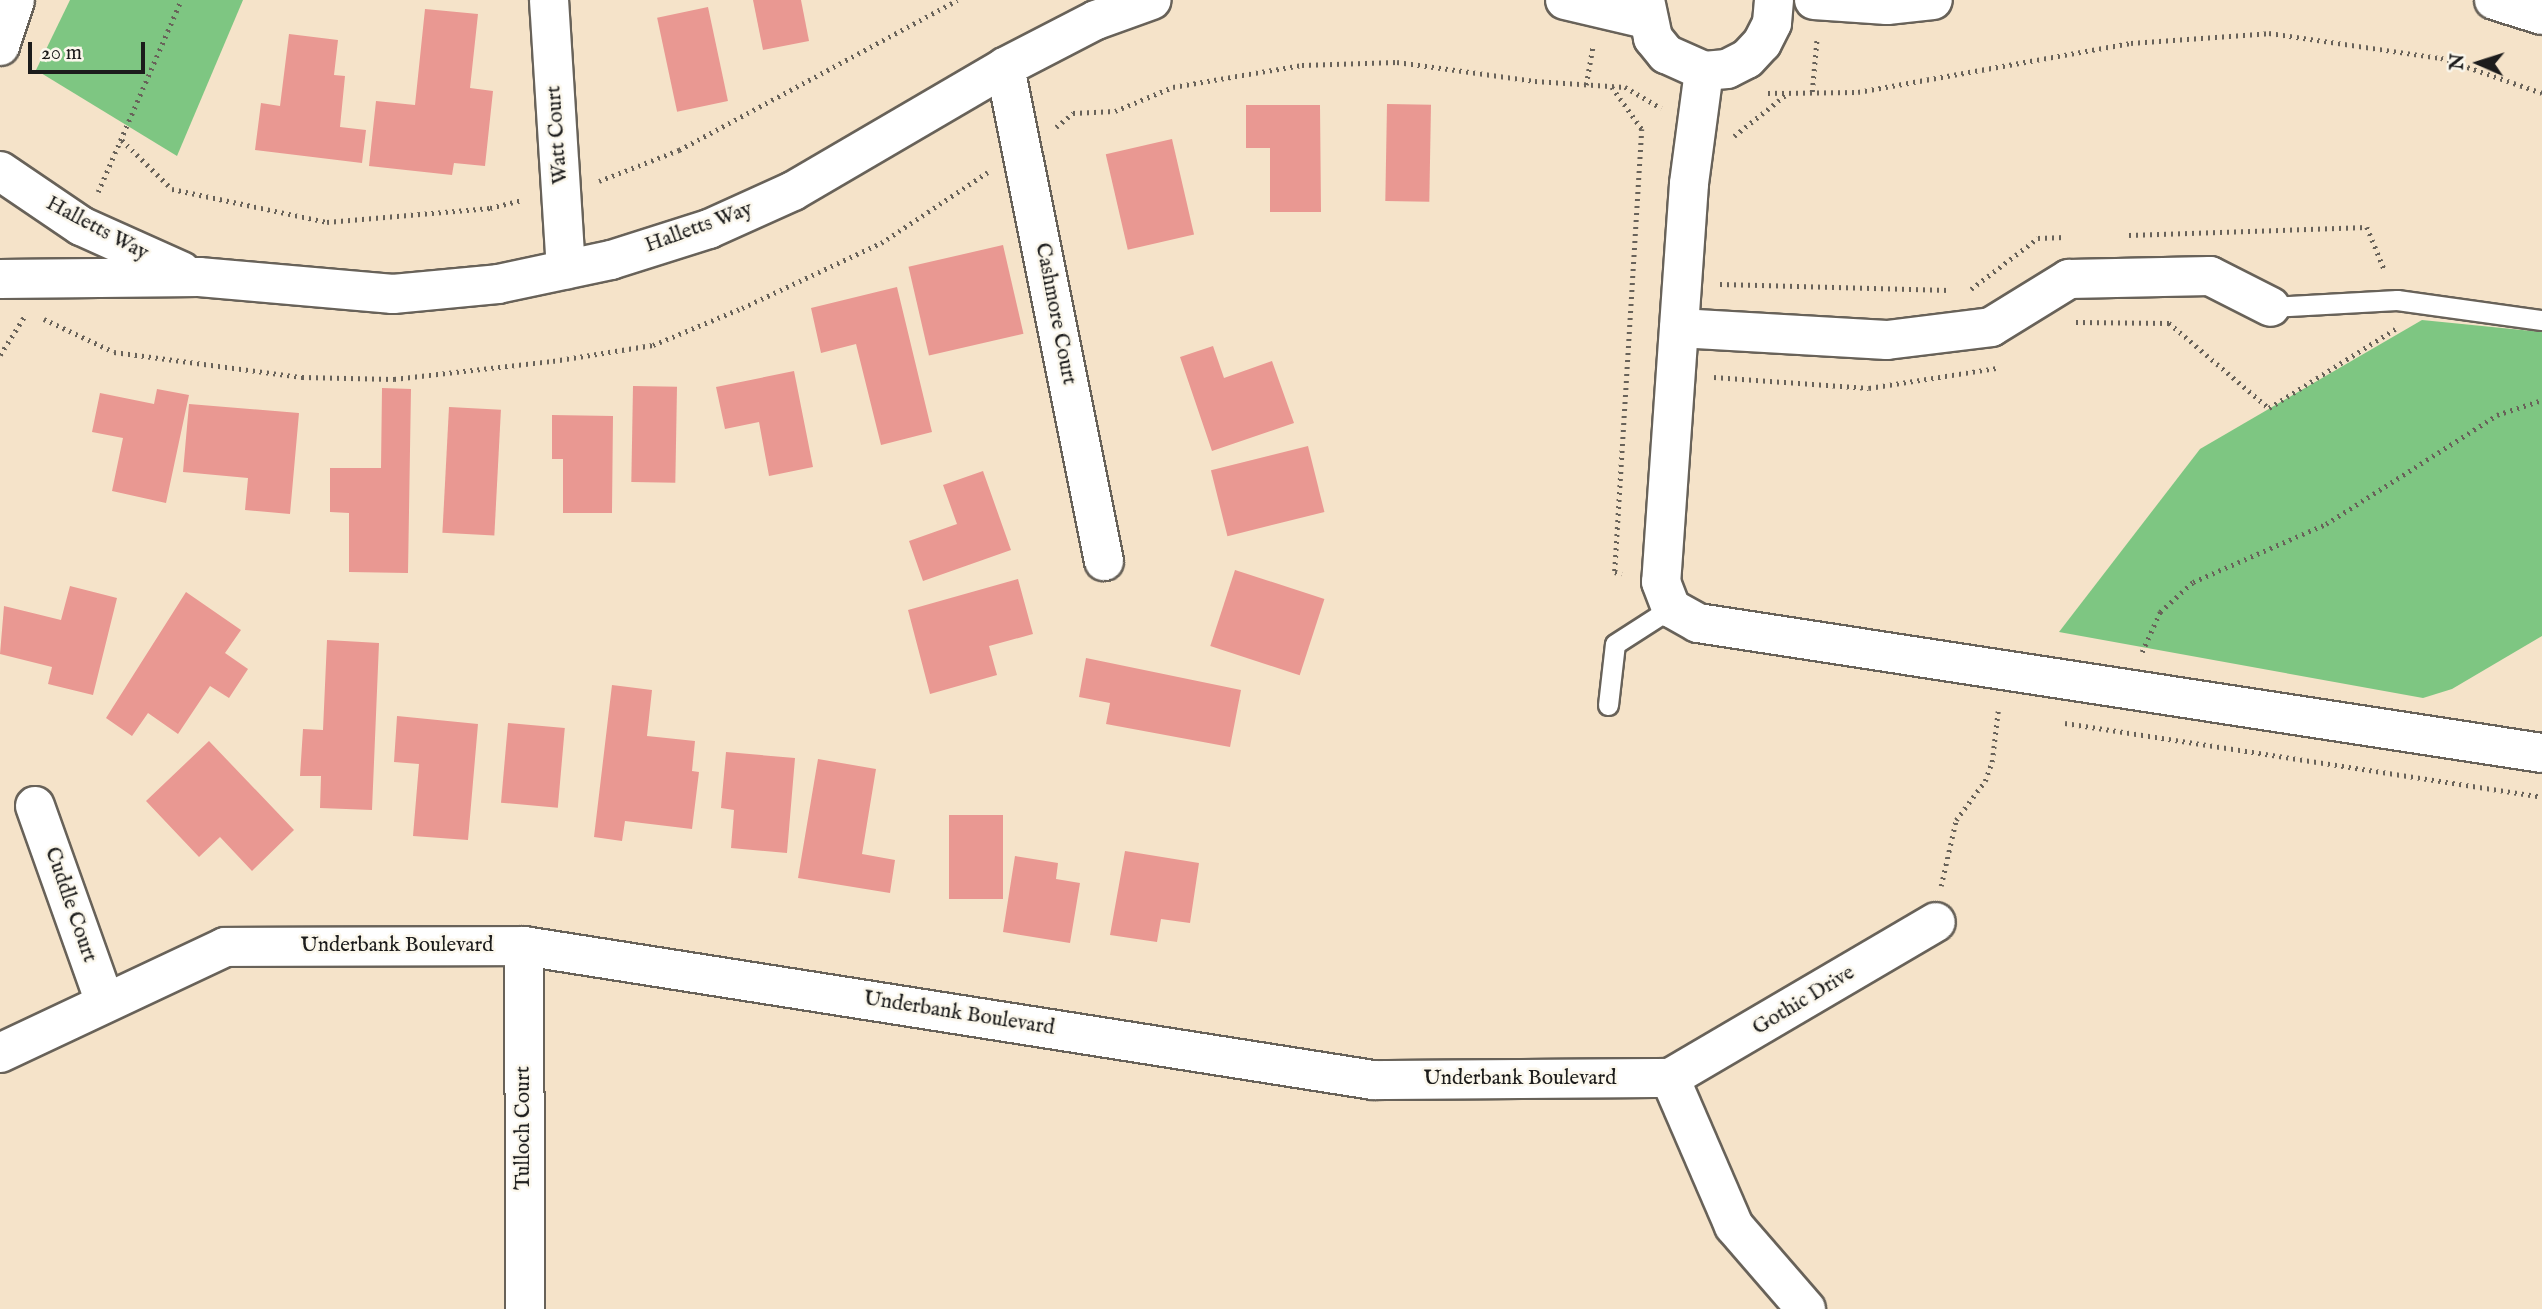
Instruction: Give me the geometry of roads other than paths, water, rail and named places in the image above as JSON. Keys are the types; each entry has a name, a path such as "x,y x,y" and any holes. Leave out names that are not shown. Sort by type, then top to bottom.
{"street":[{"path":"0,46 15,0"},
{"name":"Watt Court","path":"549,0 566,269"},
{"name":"Halletts Way","path":"0,279 199,277 393,294 498,284 566,269 709,229 793,191 1006,67 1096,20 1152,0"},
{"path":"1565,0 1645,9 1666,54 1704,71 1727,69 1746,59 1762,43 1773,12 1817,1 1933,0"},
{"path":"2494,0 2542,15"},
{"name":"Cashmore Court","path":"1006,67 1104,561"},
{"path":"1704,71 1696,111 1679,328 1666,595 1698,623 2542,753"},
{"name":"Halletts Way","path":"0,171 81,226 199,277"},
{"path":"1679,328 1887,340 1991,327 2069,279 2210,276 2271,307"},
{"name":"Cuddle Court","path":"36,806 105,1003"},
{"name":"Gothic Drive","path":"1670,1078 1936,922"},
{"name":"Underbank Boulevard","path":"0,1053 225,947 524,946 1373,1080 1670,1078"},
{"name":"Tulloch Court","path":"524,946 525,1309"},
{"path":"1670,1078 1734,1226 1806,1309"}],"lane":[{"path":"2271,307 2397,300 2542,320"},
{"path":"1608,705 1615,644 1666,595"}]}
